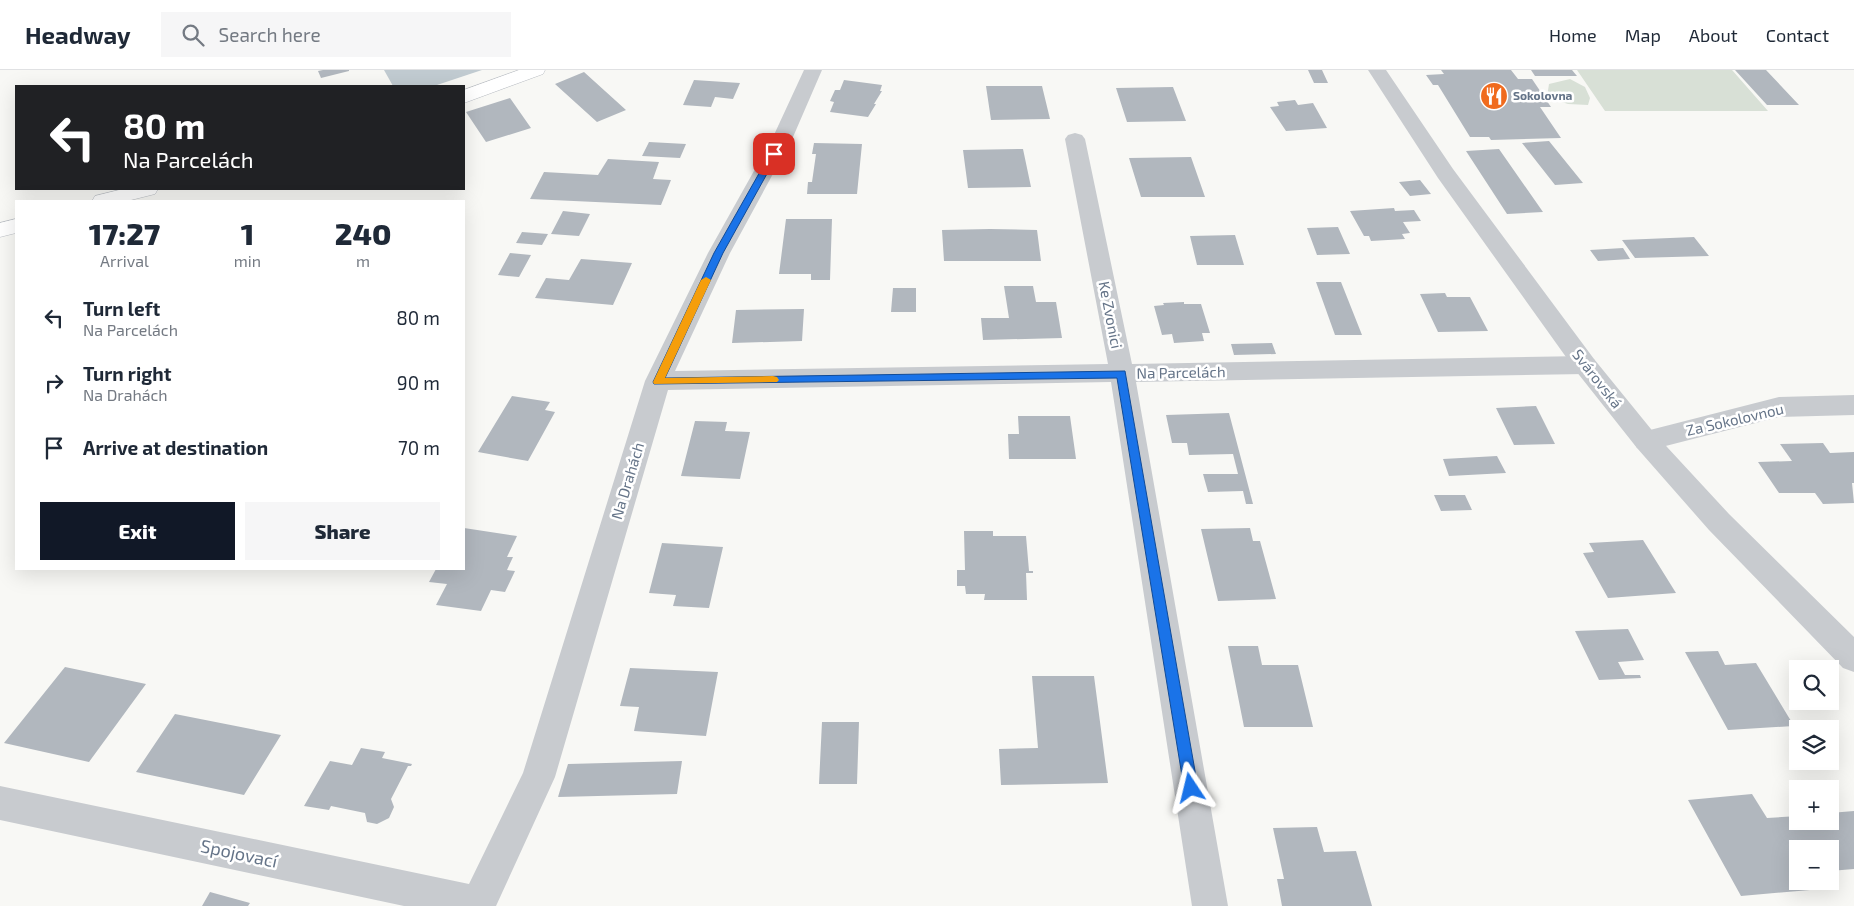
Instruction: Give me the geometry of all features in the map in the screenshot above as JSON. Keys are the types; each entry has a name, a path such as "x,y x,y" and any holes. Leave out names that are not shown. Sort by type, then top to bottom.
{"main road":[{"path":"465,97 536,70"},
{"path":"107,200 144,190"},
{"path":"0,230 15,226"}],"street":[{"name":"Na Drahách","path":"478,905 538,776 658,382 718,253 783,137 813,70"},
{"name":"Svárovská","path":"1377,70 1445,173 1585,365 1646,441 1719,522 1854,658"},
{"name":"Ke Zvonici","path":"1075,139 1122,374 1210,906"},
{"name":"Na Parcelách","path":"658,382 1585,365"},
{"name":"Za Sokolovnou","path":"1646,441 1779,407 1854,405"},
{"name":"Spojovací","path":"0,803 478,905"}],"shaded area":[{"path":"384,70 482,70 437,85 392,85"},
{"path":"1577,70 1732,70 1768,111 1605,111"},
{"path":"1570,79 1585,87 1590,98 1588,105 1568,104 1547,97 1549,84"}],"building":[{"path":"1308,70 1322,70 1328,83 1314,83"},
{"name":"Sokolovna","path":"1441,70 1511,70 1518,79 1532,79 1551,107 1540,107 1561,138 1491,140 1489,137 1470,137 1438,85 1433,85 1426,75 1444,74"},
{"path":"1531,70 1572,70 1577,76 1535,76"},
{"path":"1735,70 1766,70 1799,105 1767,105"},
{"path":"318,71 349,71 321,78"},
{"path":"584,72 626,110 597,122 555,84"},
{"path":"694,80 740,83 733,99 715,97 711,107 683,105"},
{"path":"844,80 882,85 880,91 882,91 868,117 830,112 834,102 830,101 835,90 840,90"},
{"path":"986,86 1042,86 1050,119 991,120"},
{"path":"1173,87 1186,121 1127,122 1116,88"},
{"path":"510,98 531,128 486,142 466,112"},
{"path":"1295,100 1298,105 1313,103 1327,128 1286,131 1270,107 1279,106 1277,102"},
{"path":"1549,141 1583,183 1555,185 1522,143"},
{"path":"649,142 686,144 680,158 642,156"},
{"path":"814,143 862,144 857,194 807,194 808,182 812,182 816,154 812,154"},
{"path":"1023,149 1031,187 968,188 963,150"},
{"path":"1499,149 1543,212 1507,214 1466,151"},
{"path":"1191,157 1205,197 1141,197 1129,158"},
{"path":"608,159 659,162 653,179 671,180 661,205 530,199 544,172 598,175"},
{"path":"1420,180 1431,194 1410,196 1399,182"},
{"path":"1394,208 1395,211 1414,210 1421,221 1403,222 1410,233 1402,234 1405,239 1371,241 1369,236 1364,236 1350,211"},
{"path":"563,211 590,214 579,236 551,234"},
{"path":"786,219 832,219 830,280 811,280 811,274 779,274"},
{"path":"1338,227 1350,254 1317,255 1307,228"},
{"path":"942,230 1037,230 1041,261 944,261"},
{"path":"522,232 548,234 542,245 516,243"},
{"path":"1235,235 1244,265 1197,265 1190,236"},
{"path":"1694,237 1709,256 1635,258 1622,240"},
{"path":"1623,248 1630,259 1598,261 1590,250"},
{"path":"510,253 531,255 519,277 498,275"},
{"path":"581,259 632,263 613,305 535,298 546,278 569,280"},
{"path":"1316,282 1341,282 1362,335 1335,335"},
{"path":"1004,286 1033,286 1036,302 1056,302 1062,338 983,340 981,318 1009,318"},
{"path":"893,288 916,288 916,312 891,312"},
{"path":"1445,293 1447,297 1470,297 1488,331 1438,332 1420,294"},
{"path":"1184,302 1184,304 1201,304 1210,333 1202,333 1204,341 1174,343 1172,334 1162,335 1154,306 1164,305 1163,303"},
{"path":"804,309 802,341 732,343 736,310"},
{"path":"1272,343 1276,354 1234,355 1231,344"},
{"path":"512,396 550,402 545,410 555,412 528,461 478,452"},
{"path":"1536,406 1555,444 1514,445 1496,408"},
{"path":"1229,413 1253,504 1246,504 1243,491 1208,492 1203,474 1238,474 1233,454 1189,455 1187,443 1172,443 1166,415"},
{"path":"1018,416 1070,416 1076,459 1009,459 1008,434 1019,434"},
{"path":"695,421 727,422 725,431 750,432 740,479 681,476"},
{"path":"1823,443 1830,453 1854,452 1854,483 1852,483 1854,503 1823,504 1815,493 1779,493 1758,462 1792,461 1780,444"},
{"path":"1497,456 1506,473 1449,476 1443,459"},
{"path":"1434,495 1465,495 1472,510 1441,511"},
{"path":"465,528 517,536 507,557 513,557 507,570 515,571 505,592 491,590 481,611 436,605 447,584 429,582 435,570 465,570"},
{"path":"1250,528 1253,541 1260,541 1276,599 1218,601 1201,529"},
{"path":"964,531 993,531 993,536 1026,536 1029,571 1033,571 1033,573 1026,573 1027,600 984,600 985,594 966,594 965,586 957,586 957,570 965,570"},
{"path":"1643,540 1676,593 1608,598 1583,553 1594,552 1589,543"},
{"path":"662,543 723,547 709,608 673,606 676,595 649,593"},
{"path":"1628,629 1644,660 1618,662 1625,675 1640,675 1641,678 1599,680 1575,631"},
{"path":"1228,646 1258,646 1262,665 1298,665 1313,727 1244,727"},
{"path":"1718,651 1725,665 1756,663 1790,720 1789,726 1728,730 1685,652"},
{"path":"65,667 146,684 89,762 4,743"},
{"path":"630,668 718,672 706,736 634,731 639,707 620,706"},
{"path":"1032,676 1094,676 1108,783 1001,785 999,749 1038,748"},
{"path":"175,714 281,735 244,795 136,772"},
{"path":"822,722 859,722 857,784 819,784"},
{"path":"361,748 385,752 382,758 412,764 408,766 391,799 394,807 389,818 377,824 367,822 365,813 331,806 329,810 304,806 330,761 352,765"},
{"path":"682,761 677,794 558,797 568,764"},
{"path":"1752,794 1767,818 1789,817 1789,830 1839,830 1839,812 1854,811 1854,869 1839,870 1839,840 1789,840 1789,890 1810,890 1741,896 1688,800"},
{"path":"1317,827 1324,852 1356,851 1372,906 1282,906 1277,879 1284,879 1273,828"},
{"path":"210,892 250,903 248,906 202,906"}],"slow traffic":[{"path":"706,280 658,382 773,380"}],"place":[{"name":"Sokolovna","path":"1494,96"}],"route":[{"path":"774,154 718,253 658,382 1122,374 1191,788"}]}
